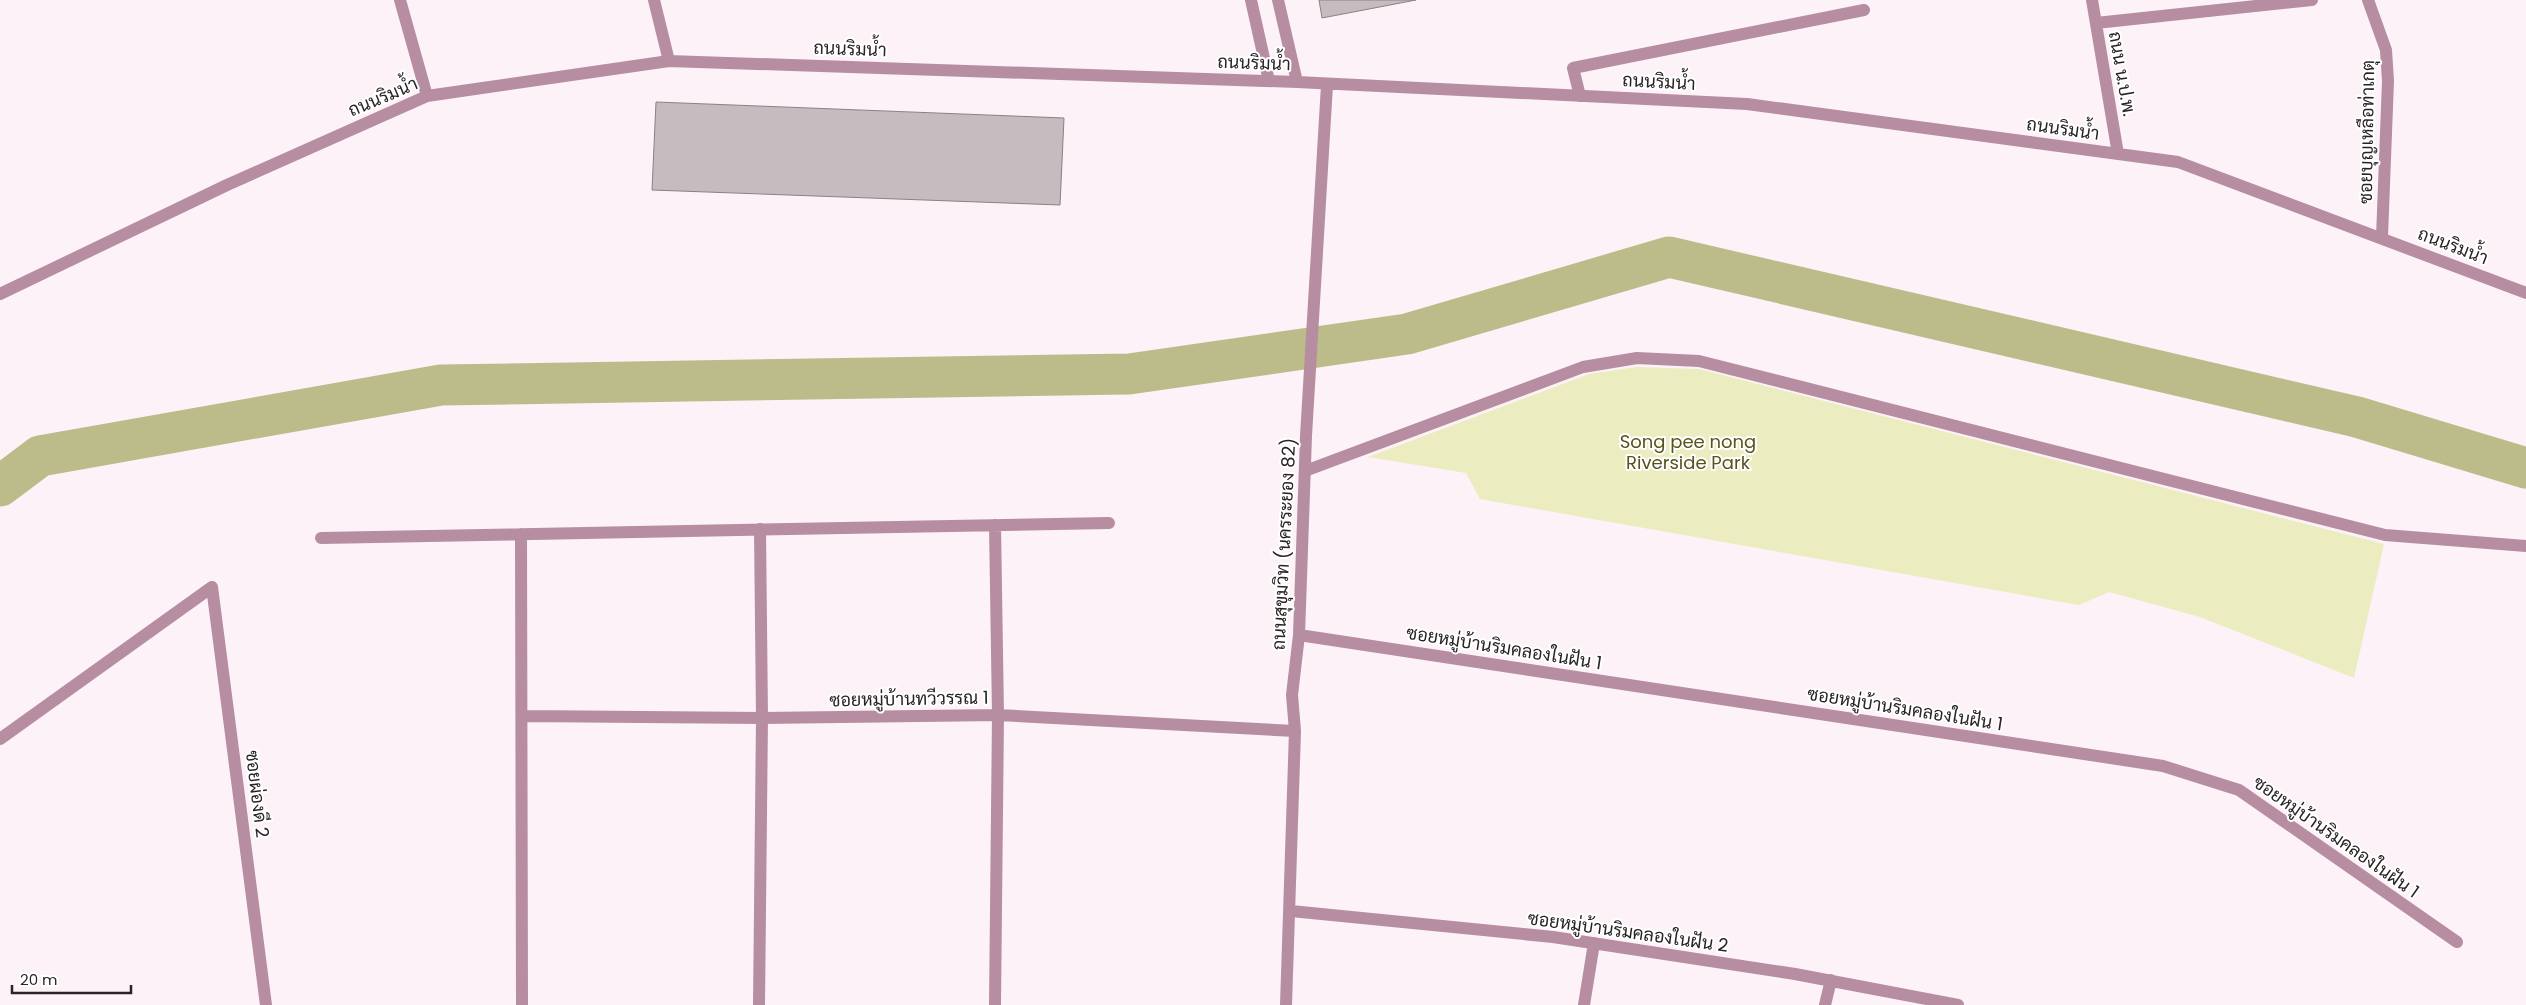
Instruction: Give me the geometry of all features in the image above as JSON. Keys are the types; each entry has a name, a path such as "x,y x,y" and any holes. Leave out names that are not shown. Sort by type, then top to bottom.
{"street":[{"path":"400,0 427,96"},
{"path":"654,0 669,61"},
{"path":"1251,0 1268,81"},
{"path":"1278,0 1298,82"},
{"name":"ถนน น.ป.พ.","path":"2092,0 2118,154"},
{"path":"2096,23 2312,0"},
{"name":"ซอยบุญเหลือท่าเกตุ","path":"2368,0 2386,50 2388,81 2382,238"},
{"path":"1580,96 1573,68 1864,10"},
{"name":"ถนนริมน้ำ","path":"0,294 227,185 427,96 669,61 1298,82 1327,85 1747,104 2178,162 2526,293"},
{"name":"ถนนสุขุมวิท (นครระยอง 82)","path":"1286,1005 1295,731 1292,695 1299,635 1304,471 1327,85"},
{"path":"1304,471 1583,367 1637,358 1681,360 1709,364 2386,535 2526,546"},
{"path":"321,538 1109,523"},
{"path":"995,525 998,715 995,1005"},
{"path":"759,1005 762,718 760,529"},
{"path":"521,534 523,716 522,1005"},
{"name":"ซอยผ่องดี 2","path":"0,739 212,587 266,1005"},
{"name":"ซอยหมู่บ้านริมคลองในฝัน 1","path":"1299,635 2163,766 2239,790 2457,942"},
{"name":"ซอยหมู่บ้านทวีวรรณ 1","path":"523,716 762,718 998,715 1295,731"},
{"name":"ซอยหมู่บ้านริมคลองในฝัน 2","path":"1290,912 1553,937 1831,980 1958,1005"},
{"path":"1584,1005 1594,944"},
{"path":"1825,1005 1831,980"}],"green space":[{"name":"Song pee nong Riverside Park","path":"1636,367 1699,369 2384,544 2354,678 2200,617 2109,592 2079,605 1480,499 1466,473 1368,457 1589,374"}],"building":[{"path":"1319,0 1416,0 1322,18"},
{"path":"656,102 1064,118 1060,205 652,190"}],"waterway":[{"path":"0,486 40,456 441,385 1129,374 1407,334 1669,257 2357,417 2526,468"}]}
